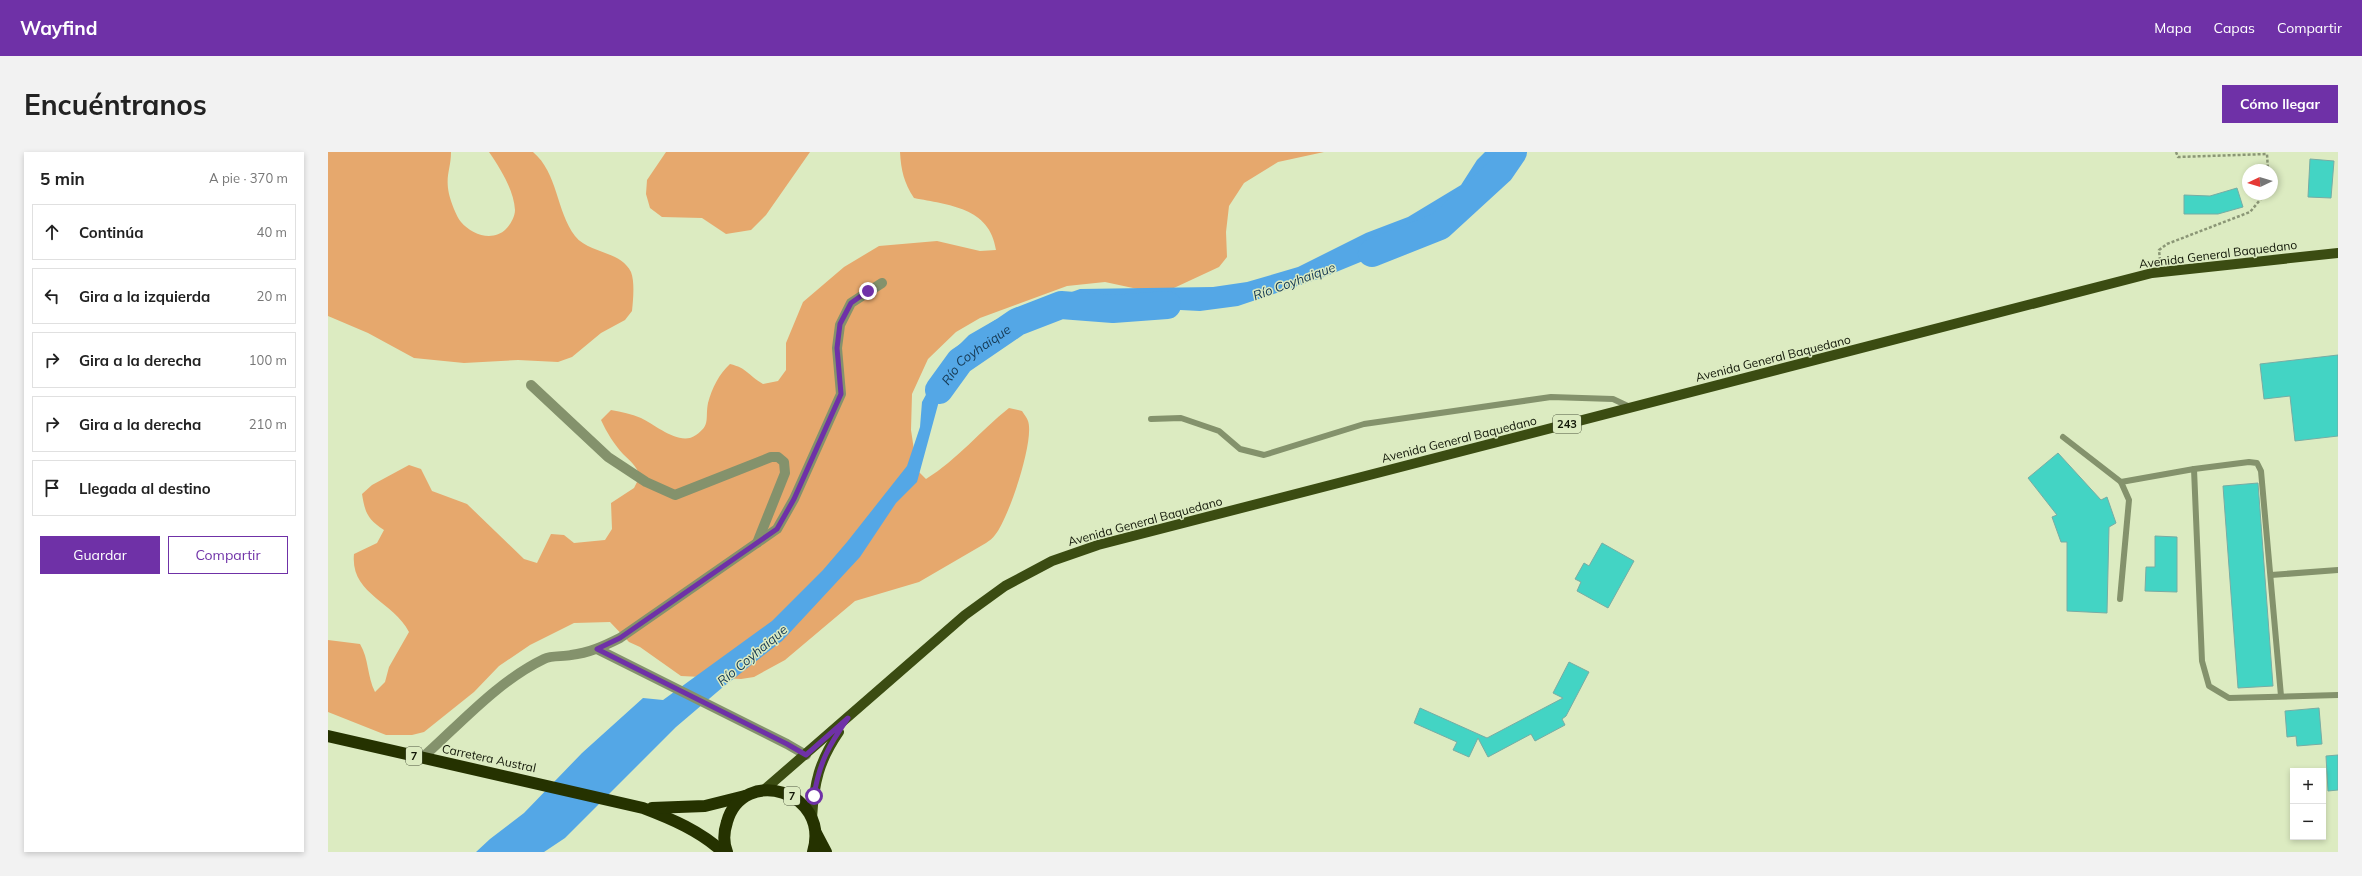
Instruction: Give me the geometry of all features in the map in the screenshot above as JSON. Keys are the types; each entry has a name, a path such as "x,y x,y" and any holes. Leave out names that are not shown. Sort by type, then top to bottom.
{"highway":[{"name":"Carretera Austral","path":"328,736 422,758 500,774 643,808 677,821 708,840 723,852"},
{"name":"7","path":"750,795 764,790 774,790 793,796 808,809 816,832 826,852"},
{"name":"Carretera Austral","path":"643,808 670,809 705,806 750,795"},
{"path":"727,852 724,838 728,817 734,808 750,795"},
{"path":"813,852 816,832"}],"main road":[{"name":"Avenida General Baquedano","path":"764,790 806,755 964,615 1006,586 1052,561 1098,545 2162,272 2338,253"},
{"name":"Avenida General Baquedano","path":"812,818 814,796 821,762 829,746 848,718"}],"street":[{"path":"422,758 501,687 525,668 547,658 572,655 597,649 620,638 777,529 794,499 841,394 837,348 840,324 851,303 882,283"},
{"path":"531,385 608,457 646,482 675,495 771,456 778,456 784,462 785,473 756,544"},
{"path":"597,649 806,755"}],"lane":[{"path":"1150,419 1181,418 1219,431 1240,449 1264,455 1364,424 1551,397 1613,399 1632,407"},
{"path":"2063,436 2121,482 2129,500 2120,599"},
{"path":"2121,482 2194,468 2249,462 2257,463 2261,471 2281,696"},
{"path":"2194,468 2202,661 2209,686 2228,698 2338,695"},
{"path":"2270,575 2338,570"}],"path":[{"path":"2176,152 2178,157 2267,154 2268,164"},
{"path":"2162,272 2159,250 2167,244 2250,212 2260,200"}],"shaded area":[{"path":"328,152 451,152 448,187 456,213 466,227 477,233 489,236 501,233 506,229 512,221 515,210 509,187 502,172 489,152 533,152 547,170 564,215 575,236 588,246 620,260 631,272 633,286 632,311 625,320 601,333 572,357 558,362 518,360 464,363 414,358 368,333 328,316"},
{"path":"666,152 810,152 766,215 751,230 726,234 702,218 662,217 650,208 646,194 647,180"},
{"path":"900,152 1324,152 1278,162 1244,183 1229,206 1226,232 1227,257 1219,267 1161,294 1105,282 1067,286 980,318 956,332 928,359 912,394 911,430 917,470 926,479 959,454 1009,408 1022,411 1028,421 1028,445 1019,480 1007,514 994,536 986,543 919,582 855,601 785,660 754,677 741,679 681,676 640,647 629,642 610,622 574,623 530,645 499,666 474,692 424,732 412,735 386,735 328,712 328,640 360,644 375,692 385,682 389,667 409,632 402,621 393,612 365,588 359,579 355,568 354,554 377,543 384,530 370,519 364,506 362,494 372,485 409,465 421,469 432,491 467,504 524,559 537,563 551,534 564,535 574,543 605,540 612,529 611,503 634,488 640,476 635,466 623,454 608,434 601,420 611,410 641,418 676,437 690,438 704,428 706,424 708,403 716,382 730,364 744,370 763,384 778,381 786,370 786,343 803,302 844,267 879,246 937,241 980,251 996,250 992,236 985,225 976,216 966,210 953,206 914,198 904,176"}],"water":[{"path":"1485,152 1514,152 1477,195 1432,225 1380,254 1324,277 1238,306 1200,311 1102,306 1060,313 1002,326 968,350 939,401 917,482 896,503 860,557 782,641 723,687 676,727 565,838 544,852 476,852 490,839 524,813 582,753 643,698 663,700 772,621 823,570 907,466 920,427 922,402 946,358 969,335 995,320 1080,289 1213,287 1247,282 1298,267 1366,233 1408,217 1461,185 1477,160"}],"building":[{"path":"2310,159 2334,161 2331,198 2308,197"},
{"path":"2237,188 2243,207 2218,214 2184,214 2184,195 2210,196"},
{"path":"2338,355 2338,436 2295,441 2290,396 2264,399 2260,364"},
{"path":"2058,453 2101,500 2107,497 2116,523 2109,527 2107,613 2067,611 2067,542 2061,542 2052,517 2057,515 2028,478"},
{"path":"2258,483 2273,686 2238,688 2223,486"},
{"path":"2155,536 2177,537 2177,592 2145,591 2146,567 2155,567"},
{"path":"1602,543 1634,561 1608,608 1577,591 1581,582 1575,579 1584,563 1589,566"},
{"path":"1569,662 1589,672 1566,716 1562,719 1565,725 1535,741 1531,734 1488,757 1478,738 1469,757 1453,750 1457,742 1414,723 1420,708 1487,738 1563,698 1553,693"},
{"path":"2319,708 2322,744 2297,746 2296,736 2287,737 2285,711"},
{"path":"2338,755 2338,790 2328,791 2326,756"}],"waterway":[{"name":"Río Coyhaique","path":"1372,253 1440,226 1500,171 1513,152"},
{"name":"Río Coyhaique","path":"939,390 960,361 1017,322 1061,305 1113,309 1167,305"}],"route":[{"path":"814,796 816,778 821,762 829,746 848,718 806,755 787,744 636,670 597,649 620,638 777,529 794,499 841,394 837,348 840,324 851,303 868,291"}]}
